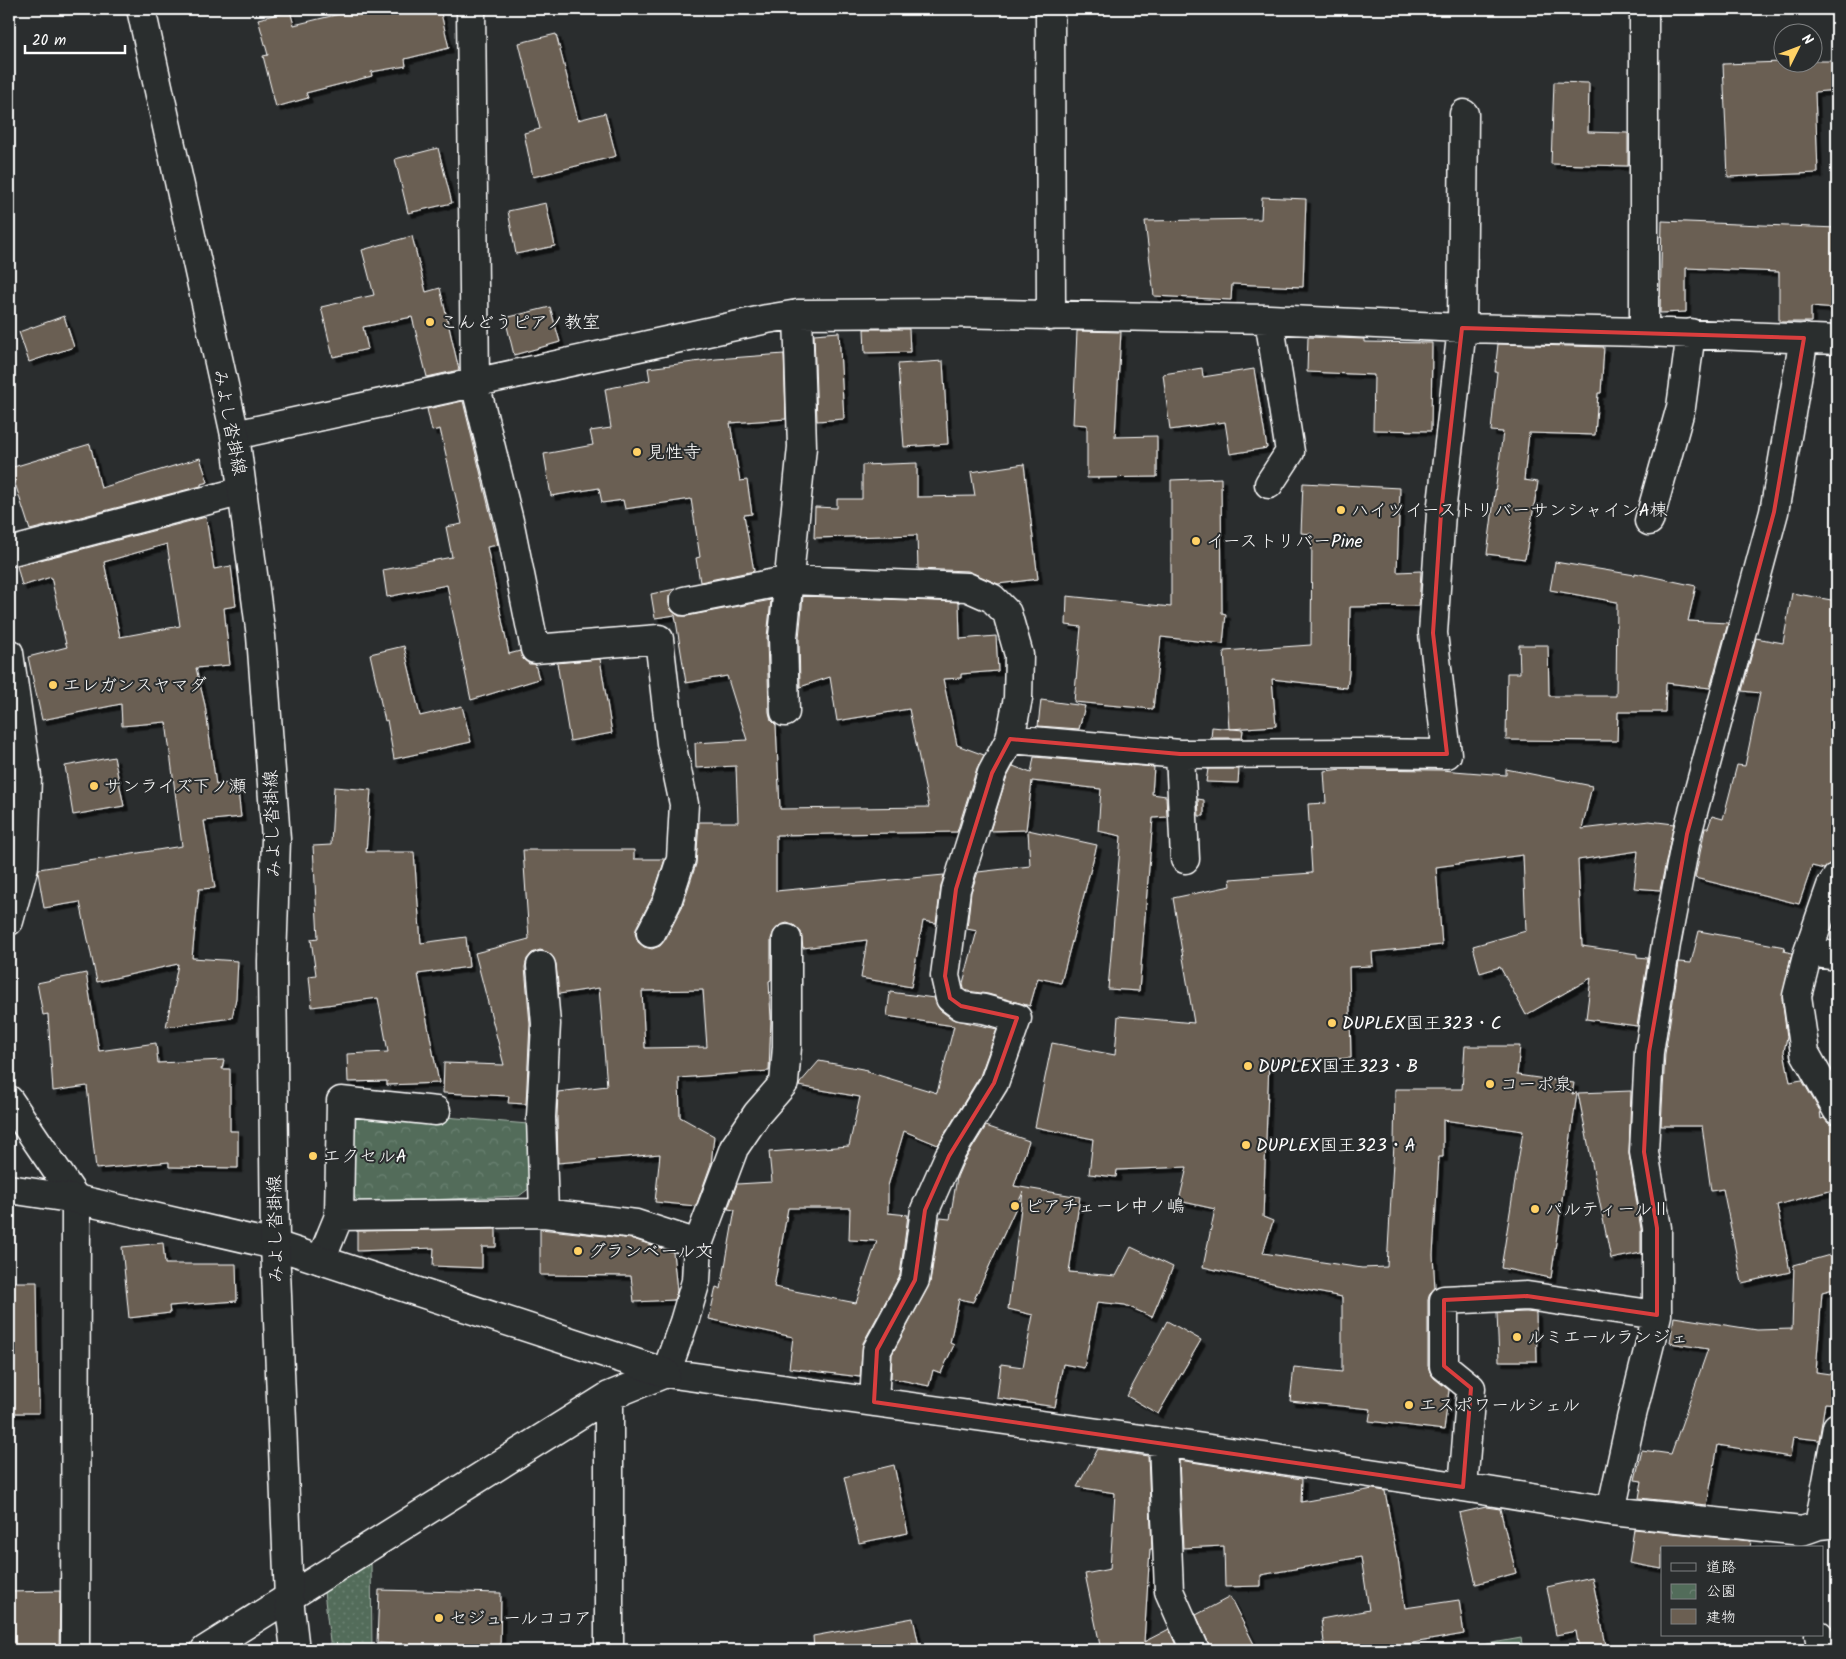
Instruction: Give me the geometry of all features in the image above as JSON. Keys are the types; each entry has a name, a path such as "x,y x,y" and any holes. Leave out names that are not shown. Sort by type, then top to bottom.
{"street":[{"name":"みよし沓掛線","path":"141,9 235,435 261,636 276,839 272,961 275,1246 289,1599 295,1650"},
{"path":"471,9 475,384 510,525 536,649 659,639 670,743 684,804 681,859 667,902 651,932"},
{"path":"1050,9 1051,316"},
{"path":"1644,9 1644,332"},
{"path":"1010,739 1180,754 1447,754 1433,633 1441,513 1462,328 1464,114"},
{"path":"235,435 767,319 798,314 948,313 1270,319 1462,328 1644,332 1837,340"},
{"path":"785,712 784,637 802,447 798,314"},
{"path":"1269,484 1290,452 1270,319"},
{"path":"1649,521 1681,407 1691,334"},
{"path":"1611,1512 1631,1419 1657,1315 1657,1228 1644,1152 1650,1052 1666,944 1687,834 1774,512 1804,338"},
{"path":"9,552 243,491"},
{"path":"684,600 790,580 967,588 992,598 1007,613 1019,656 1018,698 1010,739 992,773 956,889 945,976 950,998 961,1006 984,1009 1017,1018 994,1084 949,1156 925,1210 915,1280 878,1350 874,1402"},
{"path":"9,653 27,777 24,866 9,921"},
{"path":"1180,754 1186,859"},
{"path":"1837,877 1831,886 1808,952 1797,996 1805,1053 1837,1110"},
{"path":"205,1650 610,1396 666,1373 696,1281 698,1244 734,1148 757,1114 784,1083 787,1047 787,939"},
{"path":"1808,952 1837,956"},
{"path":"541,966 546,1024 541,1117 544,1213"},
{"path":"9,1100 76,1198 75,1650"},
{"path":"321,1260 339,1216 340,1101 436,1111"},
{"path":"9,1189 76,1198 275,1246 666,1373 1163,1442 1463,1487 1611,1512 1816,1532 1837,1427"},
{"path":"339,1216 544,1213 636,1224 698,1244"},
{"path":"1463,1487 1471,1388 1444,1366 1444,1300 1527,1296 1657,1315"},
{"path":"609,1650 610,1396"},
{"path":"1163,1442 1169,1591 1195,1650"},
{"path":"1819,1636 1822,1650"}],"highlighted area":[{"path":"1462,328 1804,338 1774,512 1687,834 1649,1052 1644,1152 1657,1228 1657,1315 1527,1296 1444,1300 1444,1366 1471,1388 1463,1487 874,1402 877,1350 915,1280 925,1210 949,1156 994,1083 1017,1018 961,1006 950,998 945,976 956,889 992,773 1010,739 1180,754 1447,754 1433,633 1441,513"}],"green space":[{"path":"362,1110 528,1124 534,1185 519,1196 359,1203 348,1189 349,1122"},
{"path":"371,1563 372,1650 331,1650 324,1592"},
{"path":"1521,1638 1523,1650 1454,1650"}],"building":[{"path":"360,9 440,9 449,48 405,59 406,66 371,72 372,76 306,93 308,98 276,107 263,56 268,55 258,19 290,11 294,25"},
{"path":"556,34 578,120 605,113 616,156 533,177 524,133 540,129 519,43"},
{"path":"1824,61 1837,61 1837,90 1815,92 1818,173 1728,177 1723,64 1774,62 1774,72 1824,72"},
{"path":"1554,82 1589,83 1588,132 1628,133 1628,166 1551,164"},
{"path":"438,148 452,203 408,213 395,159"},
{"path":"1262,197 1306,199 1303,287 1232,284 1231,300 1154,296 1145,221 1261,219"},
{"path":"546,203 555,246 516,254 508,211"},
{"path":"1662,221 1837,228 1837,309 1811,307 1811,322 1779,322 1779,272 1686,268 1686,312 1660,313"},
{"path":"412,236 426,292 440,288 459,370 427,377 412,317 363,327 368,349 333,357 321,307 374,295 362,250"},
{"path":"550,307 560,342 514,355 505,318"},
{"path":"64,316 74,347 29,362 19,332"},
{"path":"864,329 909,329 910,352 865,353"},
{"path":"1077,331 1121,332 1115,437 1157,436 1157,477 1087,478 1087,425 1073,424"},
{"path":"839,332 844,419 817,421 814,334"},
{"path":"1308,337 1364,339 1364,342 1432,343 1431,431 1373,430 1374,375 1307,372"},
{"path":"1498,344 1604,347 1601,393 1598,393 1595,435 1529,433 1524,480 1538,482 1525,559 1487,554 1503,432 1491,431"},
{"path":"784,354 786,419 730,423 740,481 747,480 752,514 744,515 754,571 700,582 696,558 700,557 691,499 625,509 623,500 602,503 599,488 551,496 544,454 593,445 590,431 611,428 605,389 650,380 648,368 716,359"},
{"path":"943,361 948,444 904,447 898,364"},
{"path":"1202,368 1203,377 1254,369 1267,448 1230,454 1225,422 1170,430 1163,374"},
{"path":"463,401 498,545 487,547 509,654 520,651 523,659 529,664 535,664 539,679 471,700 447,585 387,597 383,570 452,557 446,527 462,524 440,429 432,431 427,409"},
{"path":"90,444 101,488 200,458 208,482 201,484 201,486 30,530 10,468"},
{"path":"917,463 917,497 975,496 971,472 1024,464 1038,579 998,584 968,571 918,569 917,535 814,538 815,507 837,508 837,499 862,499 862,465"},
{"path":"1221,478 1222,613 1226,614 1223,644 1161,637 1153,709 1074,702 1081,627 1066,625 1067,596 1171,607 1171,480"},
{"path":"1303,483 1400,488 1397,572 1421,571 1419,606 1350,607 1347,688 1272,679 1276,726 1229,729 1224,651 1311,645 1312,534 1301,533"},
{"path":"206,517 214,569 231,566 236,606 224,608 230,665 196,668 205,705 216,785 237,782 241,817 204,821 215,888 199,889 192,958 238,961 236,998 232,1018 166,1027 178,964 97,982 80,902 44,908 38,873 39,869 182,846 166,722 122,726 121,704 42,720 28,657 67,647 51,577 22,586 17,566","holes":["167,544 180,626 120,637 104,562"]},
{"path":"1555,562 1635,575 1635,573 1696,586 1688,621 1728,623 1710,688 1666,683 1665,712 1618,712 1617,741 1506,740 1507,673 1520,673 1519,645 1548,645 1549,696 1616,696 1617,602 1550,590"},
{"path":"675,589 669,596 669,604 672,611 679,616 771,600 767,637 769,712 771,720 776,725 780,809 929,807 909,709 837,721 830,677 800,687 799,638 803,596 959,602 960,639 996,636 998,671 961,674 961,678 943,679 957,745 984,755 977,768 957,832 776,835 776,891 944,875 936,923 923,921 911,987 861,978 867,940 803,948 801,932 795,926 787,923 780,925 774,931 771,939 771,980 769,981 771,1018 769,1071 679,1078 680,1117 714,1136 711,1164 696,1206 655,1202 660,1154 558,1163 558,1092 607,1086 599,988 559,994 556,964 553,957 547,952 540,950 532,953 527,959 525,967 530,1024 526,1104 508,1103 509,1096 443,1093 444,1063 504,1065 475,953 529,939 523,850 634,850 634,859 665,859 653,896 635,933 638,942 644,947 652,949 660,946 665,940 682,907 696,864 699,822 738,822 736,766 696,768 695,743 747,740 727,676 686,683 675,615 655,618 651,594","holes":["703,990 707,1047 645,1048 642,991"]},
{"path":"1792,593 1837,601 1837,860 1824,869 1812,866 1799,904 1695,878 1705,828 1708,828 1712,816 1723,819 1737,765 1745,766 1760,693 1742,691 1756,638 1783,643"},
{"path":"404,646 420,716 462,706 471,742 394,759 387,720 385,721 370,654"},
{"path":"600,659 612,733 570,741 557,663"},
{"path":"1041,700 1085,706 1079,729 1038,726"},
{"path":"1212,727 1243,730 1242,738 1211,738"},
{"name":"サンライズ下ノ瀬","path":"114,757 124,806 73,815 65,766"},
{"path":"1034,757 1154,767 1152,794 1166,796 1167,817 1153,818 1139,991 1108,989 1121,836 1098,831 1101,789 1032,781 1026,830 990,831 1006,779 1013,766 1031,773"},
{"path":"1208,769 1239,769 1238,783 1206,782"},
{"path":"1342,769 1441,770 1506,775 1506,769 1592,786 1582,829 1649,821 1674,824 1660,890 1634,888 1638,851 1578,860 1582,946 1637,954 1637,957 1648,958 1637,1026 1586,1019 1591,978 1526,1015 1500,967 1480,973 1473,946 1526,931 1523,855 1436,867 1442,945 1372,952 1373,966 1349,967 1351,1058 1269,1063 1263,1217 1273,1221 1263,1253 1362,1268 1387,1267 1395,1089 1462,1089 1465,1046 1520,1046 1517,1075 1574,1083 1572,1094 1577,1093 1551,1278 1501,1268 1523,1131 1443,1120 1443,1157 1439,1157 1433,1255 1435,1288 1430,1293 1428,1300 1428,1366 1434,1378 1449,1390 1444,1430 1369,1421 1371,1409 1290,1401 1294,1367 1342,1372 1342,1297 1203,1267 1215,1209 1179,1201 1187,1167 1117,1170 1116,1177 1089,1174 1093,1139 1035,1127 1052,1043 1115,1055 1118,1016 1194,1023 1173,898 1231,886 1230,879 1312,873 1308,804 1326,803 1324,771"},
{"path":"334,787 371,790 366,852 414,852 421,943 466,937 469,967 418,974 439,1083 387,1085 387,1081 348,1082 347,1054 388,1052 378,998 312,1007 309,976 316,975 311,939 318,938 313,846 331,845"},
{"path":"1198,799 1204,800 1204,816 1199,816"},
{"path":"1028,830 1097,845 1061,983 1038,978 1030,1006 988,994 967,991 964,989 963,983 977,931 967,929 971,892 978,872 1030,866"},
{"path":"1699,931 1785,947 1784,951 1792,953 1782,998 1787,1037 1784,1051 1790,1082 1802,1080 1820,1111 1821,1119 1824,1118 1829,1124 1837,1126 1837,1189 1777,1205 1790,1272 1742,1283 1723,1189 1711,1191 1702,1126 1661,1126 1665,1054 1679,962 1691,963"},
{"path":"86,973 99,1051 156,1043 158,1063 224,1060 222,1069 230,1069 230,1131 238,1131 238,1168 169,1167 169,1162 96,1169 87,1086 53,1091 48,1014 43,1015 37,983"},
{"path":"890,992 934,998 940,1010 952,1019 997,1029 980,1076 938,1145 904,1131 888,1186 888,1213 908,1215 900,1275 863,1343 860,1377 789,1368 793,1337 709,1319 716,1287 721,1289 735,1210 728,1209 737,1184 772,1182 769,1152 849,1146 860,1097 799,1086 819,1061 868,1070 868,1072 937,1093 954,1026 887,1016","holes":["788,1208 850,1208 849,1240 877,1241 856,1303 774,1287"]},
{"path":"1631,1091 1629,1154 1641,1229 1641,1253 1611,1259 1578,1093"},
{"path":"986,1126 1029,1141 1014,1186 1080,1197 1069,1272 1116,1276 1131,1247 1173,1267 1152,1317 1125,1305 1097,1302 1084,1368 1063,1364 1055,1407 997,1398 1001,1364 1023,1367 1033,1315 1008,1309 1023,1192 973,1302 959,1299 950,1343 954,1345 941,1373 933,1370 929,1386 891,1378 892,1354 930,1283 940,1218 950,1219 957,1177 963,1163"},
{"path":"496,1229 496,1247 482,1247 482,1268 433,1266 434,1248 357,1251 357,1231"},
{"path":"540,1229 633,1239 673,1252 677,1291 674,1300 634,1302 631,1276 540,1275"},
{"path":"163,1243 165,1264 236,1264 237,1301 169,1306 170,1313 129,1318 122,1247"},
{"path":"1837,1253 1837,1288 1822,1292 1816,1372 1837,1375 1837,1404 1825,1403 1819,1440 1793,1437 1790,1457 1718,1445 1707,1505 1639,1498 1642,1481 1635,1480 1642,1450 1671,1454 1708,1349 1670,1343 1674,1317 1757,1330 1792,1329 1794,1265"},
{"path":"9,1282 37,1282 39,1413 9,1413"},
{"name":"ルミエールランジェ","path":"1497,1313 1536,1313 1537,1361 1499,1361"},
{"path":"1167,1321 1201,1340 1158,1414 1127,1396"},
{"path":"1098,1449 1148,1456 1152,1549 1150,1549 1144,1642 1169,1629 1178,1650 1101,1650 1085,1574 1110,1569 1115,1493 1077,1487"},
{"path":"1179,1460 1302,1479 1301,1502 1373,1489 1385,1491 1398,1558 1405,1608 1459,1600 1464,1634 1373,1650 1325,1650 1321,1619 1369,1610 1361,1557 1261,1575 1261,1586 1225,1587 1224,1546 1183,1548"},
{"path":"894,1465 908,1533 859,1543 844,1477"},
{"path":"1486,1507 1500,1509 1516,1573 1476,1584 1459,1513"},
{"path":"1634,1529 1751,1541 1750,1546 1661,1546 1661,1569 1629,1563"},
{"path":"1592,1577 1607,1650 1579,1650 1576,1631 1556,1635 1547,1587"},
{"name":"セジュールココア","path":"379,1590 501,1593 500,1649 377,1643"},
{"path":"60,1591 59,1650 9,1650 9,1592"},
{"path":"1230,1597 1257,1650 1210,1650 1196,1615"},
{"path":"913,1618 920,1650 814,1650 813,1636"}],"place":[{"name":"こんどうピアノ教室","path":"430,322"},
{"name":"見性寺","path":"637,452"},
{"name":"ハイツイーストリバーサンシャインA棟","path":"1341,510"},
{"name":"イーストリバーPine","path":"1196,541"},
{"name":"エレガンスヤマダ","path":"53,685"},
{"name":"サンライズ下ノ瀬","path":"94,786"},
{"name":"DUPLEX国王323・C","path":"1332,1023"},
{"name":"DUPLEX国王323・B","path":"1248,1066"},
{"name":"コーポ泉","path":"1490,1084"},
{"name":"DUPLEX国王323・A","path":"1246,1145"},
{"name":"エクセルA","path":"313,1156"},
{"name":"ピアチェーレ中ノ嶋","path":"1015,1206"},
{"name":"パルティールⅡ","path":"1535,1209"},
{"name":"グランベール文","path":"578,1251"},
{"name":"ルミエールランジェ","path":"1517,1337"},
{"name":"エスポワールシェル","path":"1409,1405"},
{"name":"セジュールココア","path":"439,1618"}]}
